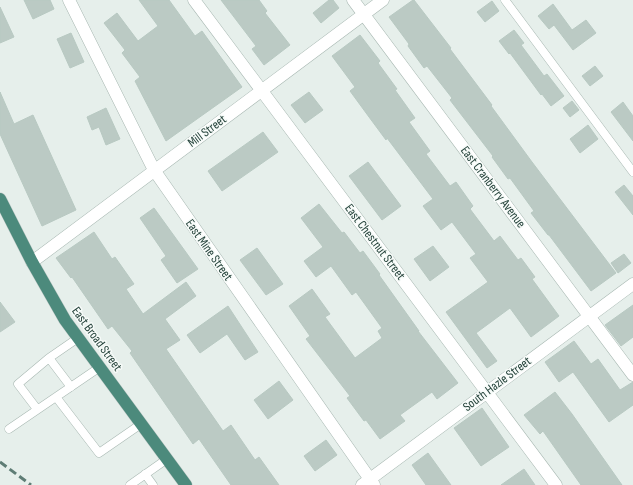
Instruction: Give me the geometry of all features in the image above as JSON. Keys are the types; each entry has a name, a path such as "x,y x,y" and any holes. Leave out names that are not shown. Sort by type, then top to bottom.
{"highway":[{"name":"East Broad Street","path":"0,199 32,262 65,320 186,485"}],"street":[{"name":"East Mine Street","path":"69,0 154,170 368,483"},
{"name":"East Chestnut Street","path":"194,0 556,485"},
{"name":"East Cranberry Avenue","path":"353,0 633,375"},
{"name":"Mill Street","path":"32,262 383,0"},
{"name":"South Hazle Street","path":"368,483 487,392 633,284"}],"lane":[{"path":"505,0 633,172"},
{"path":"37,409 18,384 49,358 78,338"},
{"path":"49,358 70,387"},
{"path":"9,429 100,367"},
{"path":"56,397 99,453 141,424"},
{"path":"130,485 167,459"},
{"path":"145,474 153,485"}],"building":[{"path":"24,0 50,0 54,9 33,19"},
{"path":"139,0 169,0 195,36 202,31 242,87 166,141 135,81 140,77 122,53 125,50 104,23 117,13 138,41 158,26"},
{"path":"221,0 259,0 267,11 265,13 290,45 264,65 252,49 256,46"},
{"path":"329,0 333,0 339,8 321,23 313,13"},
{"path":"413,0 451,48 450,49 532,162 616,273 591,291 531,213 534,211 510,178 508,179 492,157 493,156 450,100 452,98 427,66 424,68 408,46 409,44 389,17"},
{"path":"492,1 499,11 485,22 477,12"},
{"path":"553,4 572,30 586,20 596,33 573,50 554,25 549,29 538,16"},
{"path":"0,7 14,37 0,43"},
{"path":"514,30 524,43 521,45 544,76 547,74 564,96 551,106 499,41"},
{"path":"71,33 84,62 70,68 57,39"},
{"path":"360,35 380,61 378,63 397,89 395,90 415,118 409,122 430,151 426,154 450,186 456,182 473,206 470,209 494,241 500,236 518,260 521,258 535,277 532,279 559,316 531,337 510,308 476,333 497,361 487,368 446,312 488,282 470,258 476,254 452,222 441,230 423,206 433,199 387,138 386,140 350,91 355,87 332,56"},
{"path":"595,66 603,76 590,86 582,76"},
{"path":"0,92 14,124 33,115 76,210 42,226 0,134"},
{"path":"309,92 323,110 305,123 291,105"},
{"path":"572,101 579,110 570,117 563,108"},
{"path":"623,102 633,116 633,141 611,112"},
{"path":"106,108 120,139 106,145 99,127 92,130 87,117"},
{"path":"588,125 598,139 580,153 570,139"},
{"path":"263,132 278,152 222,191 208,171"},
{"path":"368,162 401,206 382,220 349,176"},
{"path":"624,185 633,196 633,215 615,192"},
{"path":"319,204 342,233 344,232 360,253 363,251 418,331 458,383 437,399 432,392 400,415 405,421 380,439 366,420 364,421 347,398 350,396 306,339 310,336 289,306 312,289 330,314 325,317 355,358 382,338 378,331 382,328 356,292 352,295 331,266 316,277 304,261 323,247 301,218"},
{"path":"154,208 198,269 177,283 161,260 166,256 140,218"},
{"path":"94,232 112,259 115,257 134,284 126,289 143,314 186,282 196,296 165,319 180,340 166,349 223,431 231,425 255,460 259,457 279,485 231,485 199,439 193,444 130,353 132,351 112,326 108,329 72,277 71,278 56,258"},
{"path":"433,246 449,267 430,281 414,259"},
{"path":"257,248 283,284 266,295 240,260"},
{"path":"624,254 631,263 618,273 611,263"},
{"path":"0,302 15,322 0,332"},
{"path":"633,305 633,337 621,346 605,325"},
{"path":"228,306 258,352 245,360 227,334 200,353 187,335"},
{"path":"574,341 591,364 598,359 620,390 633,382 633,405 609,422 573,372 559,382 545,362"},
{"path":"279,381 293,400 268,419 254,400"},
{"path":"555,392 622,485 581,485 543,431 540,434 524,415"},
{"path":"482,408 509,447 481,466 454,428"},
{"path":"326,440 337,455 315,471 304,456"},
{"path":"428,453 451,485 426,485 412,465"},
{"path":"524,469 535,485 501,485"}],"railway":[{"path":"0,462 31,485"}]}
